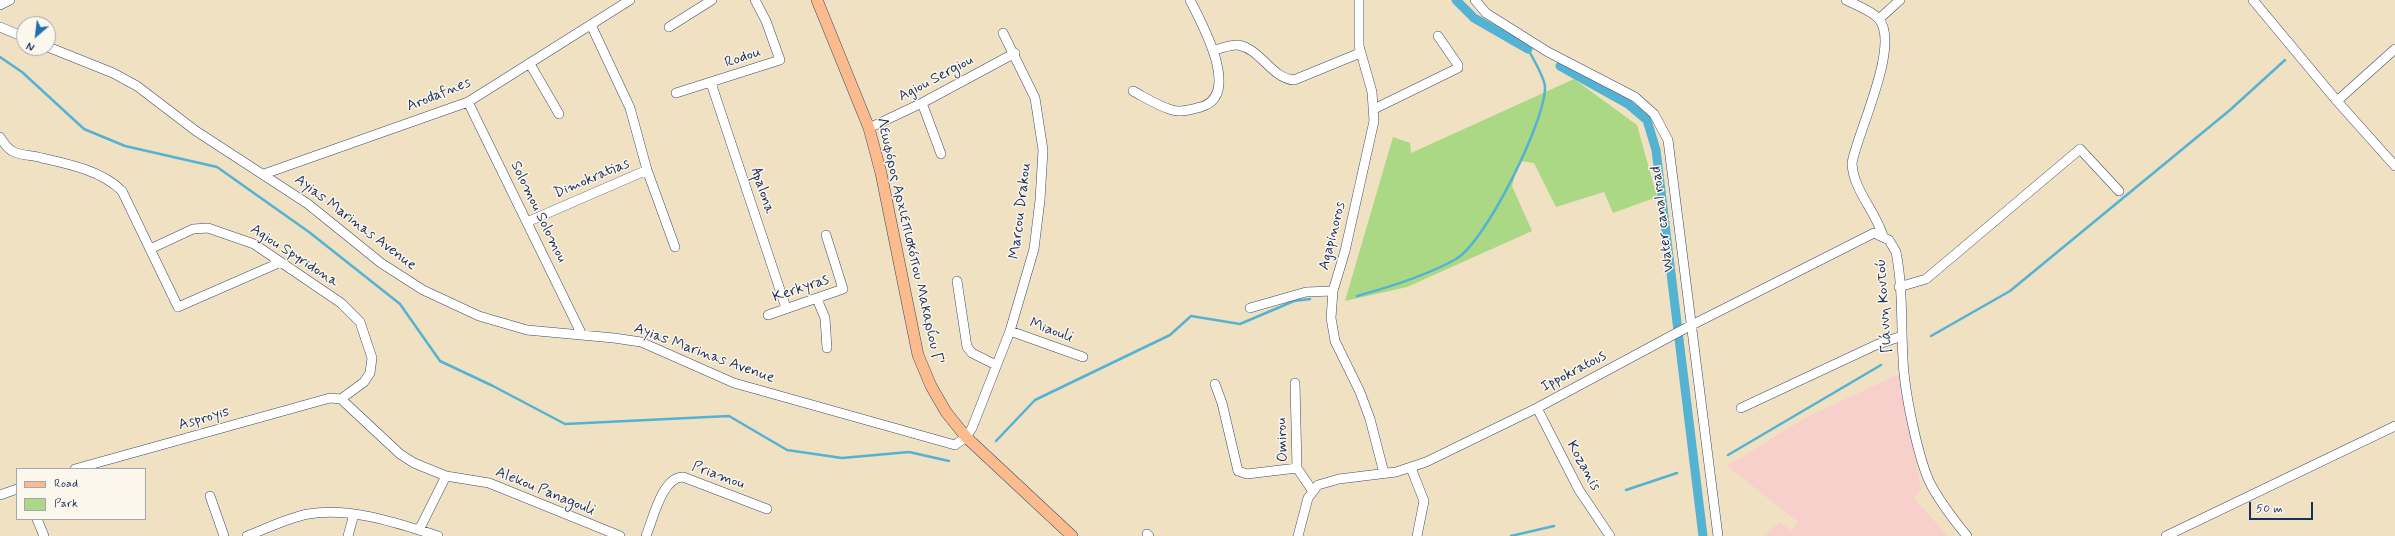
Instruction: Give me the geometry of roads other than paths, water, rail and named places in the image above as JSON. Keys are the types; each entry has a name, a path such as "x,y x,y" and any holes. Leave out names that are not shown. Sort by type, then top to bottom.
{"main road":[{"name":"Λεωφόρος Αρχιεπισκόπου Μακαρίου Γ'","path":"817,0 869,128 881,173 918,355 937,400 966,437 1072,536"}],"street":[{"name":"Arodafnes","path":"264,174 468,102 630,0"},
{"path":"669,27 712,0"},
{"name":"Rodou","path":"676,93 780,60 766,21 755,0"},
{"path":"1133,91 1177,111 1186,111 1210,104 1218,93 1220,87 1213,50 1190,0"},
{"name":"Agapinoros","path":"1360,0 1358,36 1360,53 1374,109 1368,152 1333,291 1331,318 1335,340 1370,419 1384,473"},
{"name":"Water canal road","path":"1475,0 1486,13 1548,52 1635,97 1654,114 1668,140 1687,328 1718,536"},
{"path":"1846,0 1879,19 1900,0"},
{"path":"2253,0 2337,101 2395,166"},
{"name":"Γιάννη Κοντού","path":"1879,19 1882,27 1884,62 1852,163 1854,179 1876,216 1883,236 1888,240 1896,252 1903,361 1911,412 1927,474 1942,503 1967,536"},
{"path":"591,25 630,108 647,170 675,247"},
{"path":"0,27 16,34"},
{"name":"Marcou Drakou","path":"966,437 1010,331 1034,249 1040,200 1043,150 1035,98 1015,53 1003,33"},
{"path":"1374,109 1458,68 1458,64 1438,36"},
{"path":"1213,50 1237,45 1244,47 1279,75 1294,80 1360,53"},
{"path":"2337,101 2395,49"},
{"name":"Ayias Marinas Avenue","path":"56,50 113,73 137,86 196,131 308,204 381,263 423,290 479,316 504,325 527,330 641,342 693,367 734,383 948,445 955,445 966,437"},
{"name":"Agiou Sergiou","path":"869,128 922,103 1015,53"},
{"path":"530,64 559,114"},
{"name":"Apalona","path":"711,83 786,308"},
{"name":"Solomou Solomou","path":"468,102 582,335"},
{"path":"922,103 941,154"},
{"path":"0,137 3,148 93,173 115,184 122,191 178,307 281,262"},
{"path":"1899,287 1926,279 2080,149 2119,191"},
{"name":"Dimokratias","path":"527,222 647,170"},
{"name":"Agiou Spyridona","path":"150,249 193,229 208,228 247,241 341,303 360,322 372,358 372,366 364,382 341,399"},
{"name":"Ippokratous","path":"1312,490 1324,482 1411,468 1537,408 1670,336 1862,237 1874,233 1883,236"},
{"name":"Kerkyras","path":"768,315 843,289 826,235"},
{"path":"957,282 967,347 972,353 996,365"},
{"path":"1250,308 1306,292 1333,291"},
{"path":"817,299 825,318 827,348"},
{"name":"Miaouli","path":"1010,331 1083,357"},
{"path":"1741,408 1876,345 1902,336"},
{"name":"Omirou","path":"1295,383 1297,468 1312,490"},
{"path":"1215,384 1222,403 1238,471 1247,474 1297,468"},
{"name":"Asproyis","path":"79,468 330,398 341,399"},
{"name":"Alekou Panagouli","path":"341,399 400,454 414,463 446,476 489,483 620,536"},
{"name":"Kozanis","path":"1537,408 1579,490 1610,536"},
{"path":"2166,536 2394,430"},
{"path":"1411,468 1424,501 1417,536"},
{"path":"419,530 446,476"},
{"name":"Priamou","path":"646,536 666,487 672,479 677,477 683,477 767,508"},
{"path":"0,495 16,489"},
{"path":"1298,536 1308,498 1312,490"},
{"path":"210,496 224,536"},
{"path":"246,536 306,514 325,512 354,514 438,536"},
{"path":"348,536 354,514"},
{"path":"37,520 44,536"}],"waterway":[{"path":"1456,0 1474,18 1528,49"},
{"path":"1357,296 1433,271 1456,259 1468,248 1482,230 1512,179 1525,152 1536,126 1543,103 1544,83 1541,73 1528,49"},
{"path":"0,57 22,72 84,129 125,146 217,167 309,232 400,304 440,361 493,386 565,424 729,416 787,450 842,458 909,452 949,461"},
{"path":"1931,336 2010,291 2230,110 2285,60"},
{"path":"1560,66 1628,104 1647,120 1656,150 1703,536"},
{"path":"996,441 1035,400 1170,335 1191,316 1240,324 1294,301 1310,299"},
{"path":"1728,455 1881,365"},
{"path":"1626,490 1677,473"},
{"path":"1511,536 1554,526"}]}
